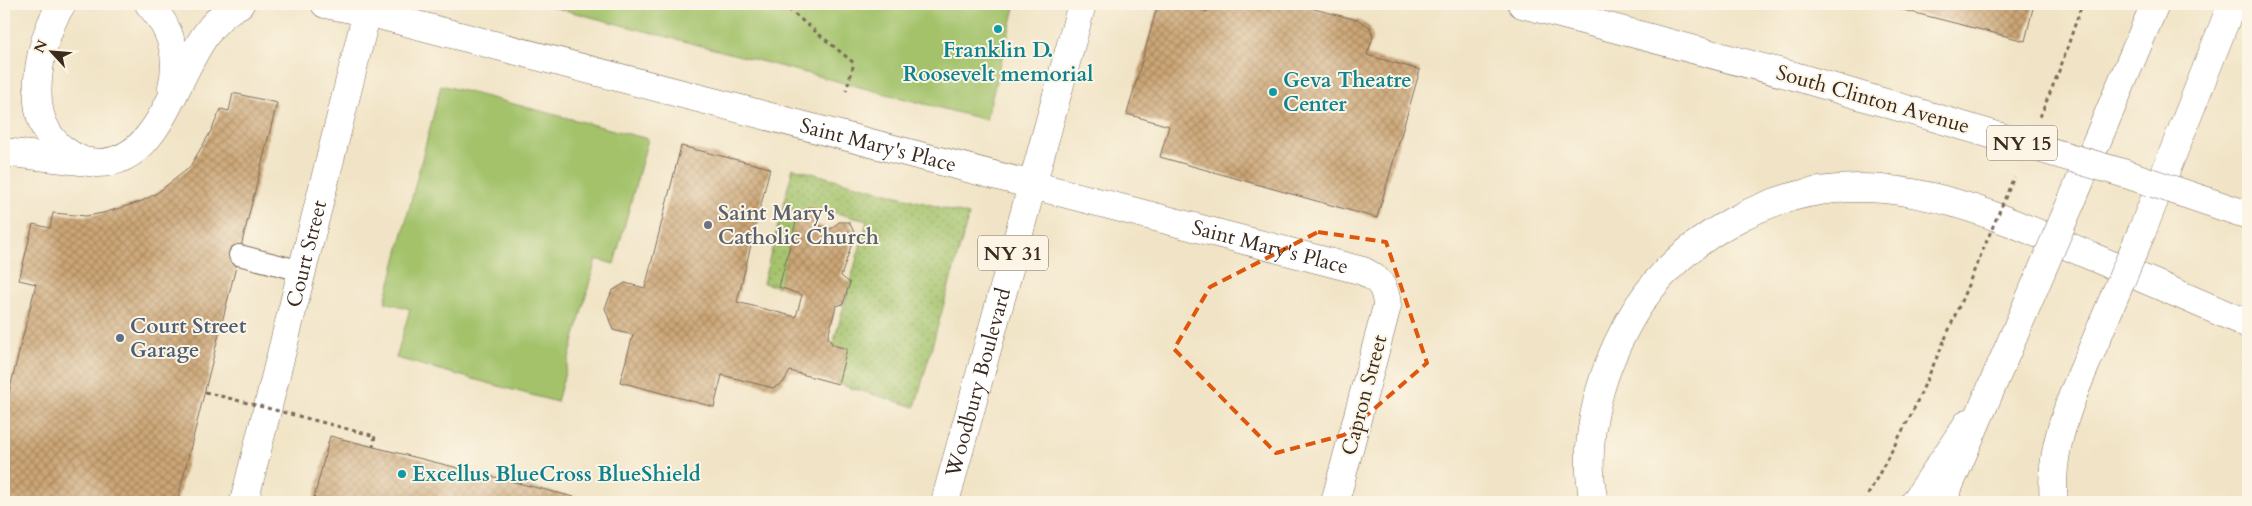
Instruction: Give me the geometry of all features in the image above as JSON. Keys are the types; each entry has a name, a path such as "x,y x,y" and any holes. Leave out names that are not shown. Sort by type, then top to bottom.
{"main road":[{"path":"62,4 50,26 41,56 39,104 44,124 54,141 66,152 88,162"},
{"path":"149,4 162,20 175,57 174,80 165,110"},
{"path":"4,152 108,163 126,157 151,133 204,35 220,18 240,4"},
{"name":"Saint Mary's Place","path":"325,4 368,8 1353,267 1372,276 1384,287"},
{"name":"Woodbury Boulevard","path":"945,502 1082,4"},
{"name":"South Clinton Avenue","path":"1522,4 1794,76 2126,174 2248,215"},
{"path":"2124,78 2151,4"},
{"path":"1942,502 2155,4"},
{"path":"2054,502 2053,474 2055,448 2074,392 2142,231 2232,4"},
{"name":"Court Street","path":"244,502 368,8"},
{"path":"1594,502 1589,467 1599,393 1623,334 1642,301 1666,271 1710,235 1744,215 1791,198 1820,191 1878,189 1914,193 1946,200 2037,233 2248,324"},
{"name":"Capron Street","path":"1335,502 1386,310 1384,287"},
{"path":"1915,502 1969,422 2002,363"}],"lane":[{"path":"239,254 302,271"}],"path":[{"path":"782,4 854,63 846,91"},
{"path":"2039,118 2061,66 2082,4"},
{"path":"1864,502 1912,413 2017,168"},
{"path":"205,392 375,436 372,447"}],"highlighted area":[{"path":"1318,232 1386,242 1427,363 1344,435 1276,453 1174,349 1210,287"}],"green space":[{"path":"541,4 1016,4 986,120"},
{"path":"441,85 648,139 614,264 596,259 557,402 396,358 410,309 385,302"},
{"path":"793,168 969,215 915,407 838,384 847,349 833,345 867,221 817,208 807,208 798,214 779,287 763,283"}],"building":[{"name":"Geva Theatre Center","path":"1158,4 1179,4 1207,12 1209,4 1294,4 1358,20 1370,27 1373,37 1367,55 1420,70 1377,218 1160,157 1169,126 1127,114"},
{"path":"1880,4 2034,4 2025,41"},
{"name":"Court Street Garage","path":"233,93 277,103 177,502 4,502 4,412 36,284 19,280 33,224 50,228 53,213 86,216 103,213 140,202 157,193 189,168 210,133 221,109 229,111"},
{"name":"Saint Mary's Catholic Church","path":"681,146 770,168 737,302 796,317 802,295 779,287 798,214 808,208 817,208 818,225 831,229 839,222 849,222 855,234 841,276 850,283 843,304 836,306 828,337 833,345 847,349 838,384 790,371 783,383 773,388 722,375 714,407 620,382 633,335 613,330 605,308 612,291 625,283 645,288"},
{"name":"Excellus BlueCross BlueShield","path":"330,436 594,502 313,502"}],"place":[{"name":"Franklin D. Roosevelt memorial","path":"998,29"},
{"name":"Geva Theatre Center","path":"1273,92"},
{"name":"Saint Mary's Catholic Church","path":"708,225"},
{"name":"Court Street Garage","path":"120,338"},
{"name":"Excellus BlueCross BlueShield","path":"402,474"}]}
